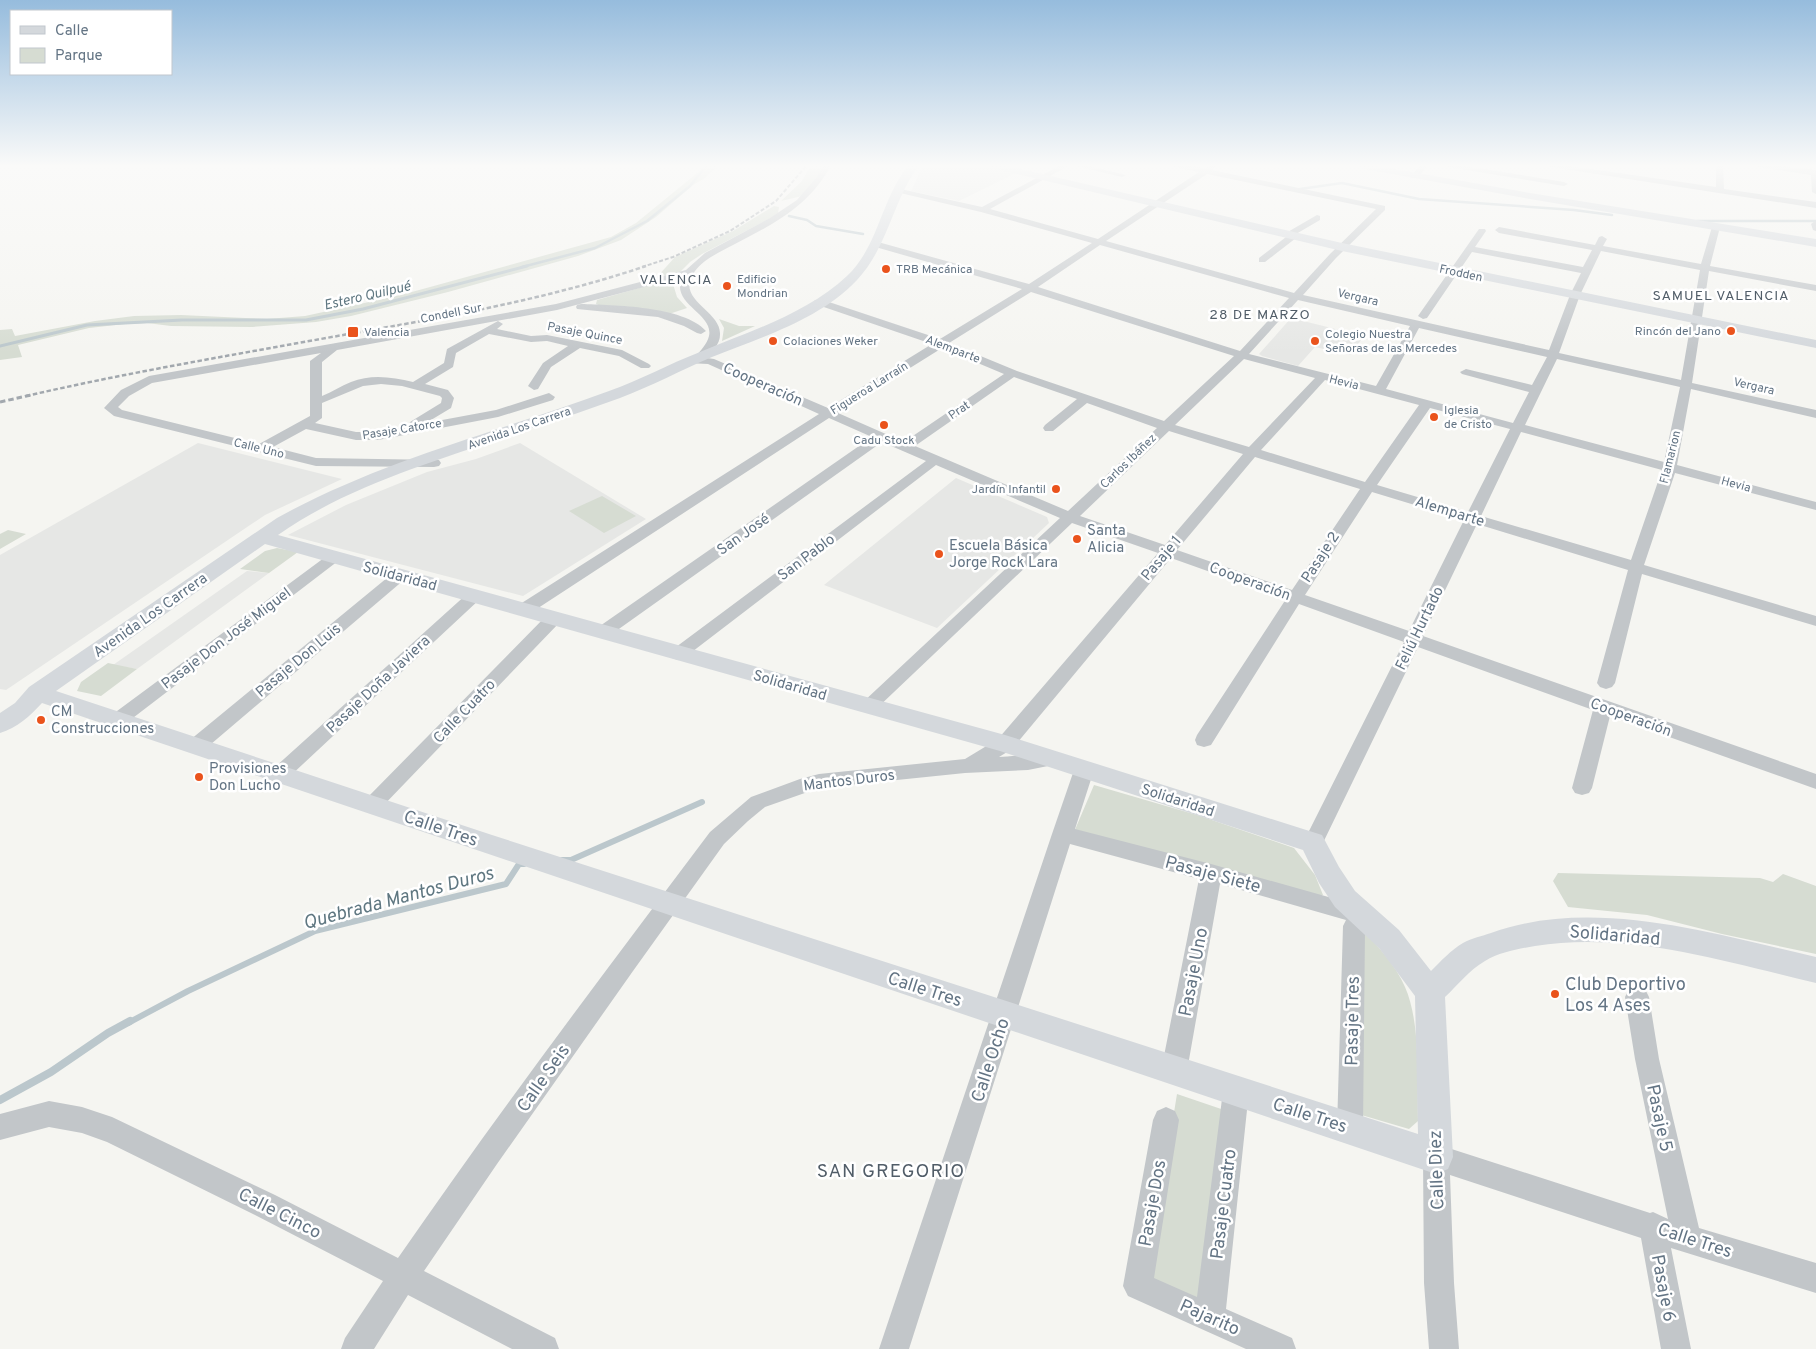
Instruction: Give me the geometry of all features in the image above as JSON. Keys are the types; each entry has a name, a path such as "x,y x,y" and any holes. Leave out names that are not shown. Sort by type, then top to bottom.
{"main road":[{"name":"Avenida Los Carrera","path":"0,725 23,709 37,693 284,522 319,502 414,463 616,394 779,325 819,302 853,276 869,257 883,228"},
{"name":"Frodden","path":"1258,228 1452,271 1816,344"},
{"path":"1722,228 1816,243"},
{"name":"Avenida Los Carrera","path":"263,537 346,496 434,463 601,407 701,359"},
{"name":"Solidaridad","path":"263,537 1005,744 1313,843"},
{"name":"Avenida Los Carrera","path":"0,708 10,702 37,693"},
{"name":"Calle Tres","path":"37,693 197,744 488,844 1436,1157"},
{"path":"1313,843 1328,875 1346,899 1389,939 1430,992"},
{"name":"Solidaridad","path":"1430,992 1474,952 1503,940 1532,933 1562,930 1641,935 1724,949 1816,970"},
{"name":"Calle Diez","path":"1430,992 1436,1157"}],"street":[{"name":"Condell Sur","path":"125,393 149,380 557,307 589,304 689,272 706,256 759,228"},
{"name":"Vergara","path":"1048,228 1297,297 1420,320 1553,355 1816,414"},
{"name":"Figueroa Larraín","path":"523,610 829,413 1030,288 1119,228"},
{"path":"1262,260 1303,228"},
{"name":"Carlos Ibáñez","path":"868,707 1242,355 1362,228"},
{"name":"Flamarion","path":"1606,683 1636,567 1670,467 1705,269 1716,228"},
{"path":"1498,230 1816,288"},
{"path":"1379,391 1420,320 1452,271 1482,231"},
{"name":"Feliú Hurtado","path":"1313,843 1553,355 1575,295 1602,239"},
{"name":"Hevia","path":"876,244 1030,288 1242,355 1816,506"},
{"path":"1469,249 1586,271"},
{"path":"689,272 685,286 690,302 714,326 715,334 713,341 701,359"},
{"path":"665,279 676,280 685,286"},
{"name":"Alemparte","path":"819,302 940,343 1013,372 1165,426 1816,621"},
{"path":"589,304 668,316 690,323 701,331"},
{"path":"414,386 449,365 451,351 504,321 507,316"},
{"name":"Pasaje Quince","path":"487,330 531,339 547,338 622,352 646,366"},
{"path":"534,386 547,365 578,344"},
{"path":"260,449 316,418 316,361 335,348"},
{"name":"Cooperación","path":"701,359 1070,517 1816,782"},
{"name":"Prat","path":"904,447 1013,372"},
{"path":"1466,372 1536,390"},
{"name":"Pasaje 1","path":"1005,744 1251,453 1323,376"},
{"path":"317,401 328,399 368,381 384,380 444,393 448,398 447,405 403,431"},
{"name":"Calle Uno","path":"125,393 110,408 125,415 316,462 434,463"},
{"name":"Pasaje Catorce","path":"305,425 356,436 378,436 498,413 549,397"},
{"path":"1049,428 1086,398"},
{"name":"Pasaje 2","path":"1204,740 1294,596 1367,486 1426,403"},
{"name":"San José","path":"603,632 882,436"},
{"name":"San Pablo","path":"678,654 934,460"},
{"name":"Pasaje Don José Miguel","path":"119,719 333,558"},
{"name":"Pasaje Don Luis","path":"197,744 399,576"},
{"name":"Pasaje Doña Javiera","path":"281,772 474,596"},
{"name":"Calle Cuatro","path":"373,804 554,618"},
{"path":"1582,788 1603,706"},
{"name":"Mantos Duros","path":"965,766 986,757 1005,744"},
{"name":"Mantos Duros","path":"741,816 758,802 778,793 819,781 965,766 1028,763 1051,759"},
{"name":"Calle Ocho","path":"894,1349 1084,770"},
{"name":"Calle Seis","path":"356,1349 402,1277 556,1058 717,838 741,816"},
{"name":"Pasaje Siete","path":"1062,834 1211,873 1363,916"},
{"name":"Pasaje Uno","path":"1174,1071 1211,873"},
{"name":"Pasaje Tres","path":"1350,1128 1354,926 1363,916"},
{"name":"Pasaje 5","path":"1637,997 1647,1058 1687,1239"},
{"name":"Pasaje Cuatro","path":"1210,1317 1236,1091"},
{"name":"Calle Cinco","path":"3,1126 48,1114 82,1120 112,1130 265,1205 544,1349"},
{"name":"Pasaje Dos","path":"1138,1286 1166,1120"},
{"name":"Calle Tres","path":"1436,1157 1653,1226 1687,1239 1816,1278"},
{"name":"Calle Diez","path":"1436,1157 1439,1283 1444,1349"},
{"name":"Pasaje 6","path":"1653,1226 1676,1349"},
{"name":"Pajarito","path":"1138,1286 1281,1349"}],"shaded area":[{"name":"Colegio Nuestra Señoras de las Mercedes","path":"1291,318 1364,336 1350,355 1315,347 1298,366 1259,354"},
{"path":"198,443 342,479 265,515 6,690 0,689 0,555"},
{"path":"520,443 646,519 523,596 288,535 346,505 427,472 476,459"},
{"name":"Escuela Básica Jorge Rock Lara","path":"956,478 1047,517 1049,523 937,628 824,585"},
{"path":"247,571 269,573 137,669 113,665"}],"green space":[{"path":"627,228 639,228 621,240 578,256 448,292 351,316 316,322 252,327 171,326 147,323 89,328 18,345 22,357 0,360 0,330 12,329 15,336 95,321 134,316 181,315 267,319 305,316 401,295 611,237"},
{"path":"738,228 752,228 702,254 679,273 657,277 675,257"},
{"path":"664,281 673,284 677,297 687,308 669,314 596,304 597,300"},
{"path":"719,319 739,326 755,326 722,341 724,328"},
{"path":"602,496 636,516 604,533 569,511"},
{"path":"8,530 26,534 0,549 0,534"},
{"path":"277,548 298,552 269,573 240,569 265,551"},
{"path":"108,663 137,669 101,696 77,691 81,682"},
{"path":"1094,785 1197,815 1294,848 1315,875 1323,895 1311,898 1074,832"},
{"path":"1558,873 1760,878 1773,882 1783,874 1816,886 1816,954 1722,934 1647,915 1568,907 1553,881"},
{"path":"1362,928 1397,971 1405,987 1414,1018 1417,1052 1418,1121 1409,1129 1358,1114"},
{"path":"1177,1094 1230,1112 1206,1309 1146,1285"}],"waterway":[{"name":"Estero Quilpué","path":"522,267 595,248 634,228"},
{"path":"827,228 863,234"},
{"name":"Estero Quilpué","path":"0,346 87,325 182,320 306,320 363,309 527,266"},
{"name":"Quebrada Mantos Duros","path":"562,860 571,860 702,802"},
{"name":"Quebrada Mantos Duros","path":"128,1023 188,991 315,931 506,884 519,864 524,864"},
{"name":"Quebrada Mantos Duros","path":"0,1100 51,1072 108,1033 130,1021"}],"railway":[{"path":"642,267 673,257 735,228"},
{"path":"26,396 149,370 501,305 574,288 646,266"},
{"path":"0,402 31,395"}],"place":[{"name":"TRB Mecánica","path":"886,269"},
{"name":"Edificio Mondrian","path":"727,286"},
{"name":"Rincón del Jano","path":"1731,331"},
{"name":"Valencia","path":"353,332"},
{"name":"Colaciones Weker","path":"773,341"},
{"name":"Colegio Nuestra Señoras de las Mercedes","path":"1315,341"},
{"name":"Iglesia de Cristo","path":"1434,417"},
{"name":"Cadu Stock","path":"884,425"},
{"name":"Jardín Infantil","path":"1056,489"},
{"name":"Santa Alicia","path":"1077,539"},
{"name":"Escuela Básica Jorge Rock Lara","path":"939,554"},
{"name":"CM Construcciones","path":"41,720"},
{"name":"Provisiones Don Lucho","path":"199,777"},
{"name":"Club Deportivo Los 4 Ases","path":"1555,994"}],"district":[{"name":"VALENCIA","path":"676,279"},
{"name":"SAMUEL VALENCIA","path":"1721,295"},
{"name":"28 DE MARZO","path":"1260,314"},
{"name":"SAN GREGORIO","path":"891,1170"}]}
